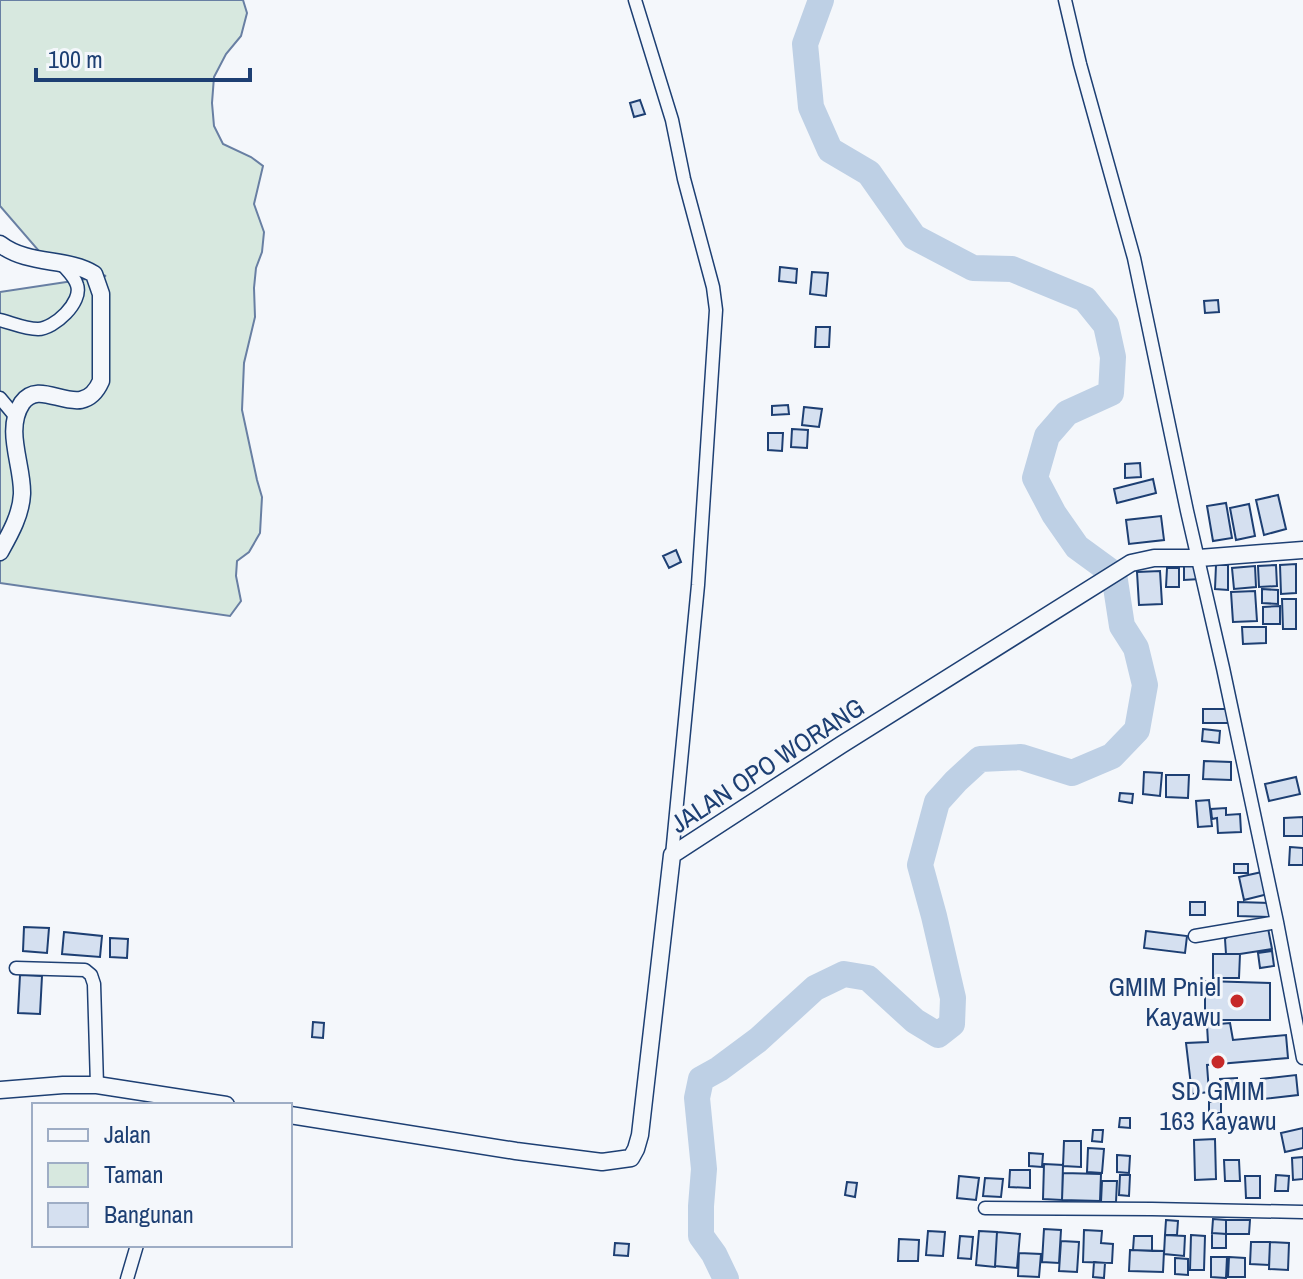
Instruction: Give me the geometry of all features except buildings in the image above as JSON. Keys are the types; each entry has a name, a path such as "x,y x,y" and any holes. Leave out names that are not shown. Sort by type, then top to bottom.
{"street":[{"path":"635,0 672,120 716,310 698,585 672,855"},
{"path":"1065,0 1134,258 1298,1008 1303,1058"},
{"path":"0,244 19,255 87,270 94,274 101,294 101,381 97,390 84,400 36,394 27,397 15,416 13,430 22,498 19,513 0,552"},
{"path":"0,320 38,329 49,327 62,317 72,305 78,285 62,264"},
{"path":"0,398 15,416"},
{"name":"JALAN OPO WORANG","path":"292,1115 602,1162 631,1158 640,1135 672,855 853,737 1131,563 1154,558 1199,558 1303,550"},
{"path":"1195,936 1277,922"},
{"path":"16,968 85,970 91,975 94,984 97,1085"},
{"path":"0,1090 97,1085 204,1103"},
{"path":"985,1208 1303,1212"},
{"path":"127,1279 136,1247"}],"green space":[{"path":"0,0 243,0 247,13 241,36 226,54 214,77 212,103 214,126 223,144 263,166 254,204 264,232 256,268 255,317 244,363 242,410 262,497 260,533 249,552 237,561 236,576 241,601 230,616 0,583 0,292 106,276 45,258 0,206"}],"waterway":[{"path":"726,1279 701,1236 704,1169 697,1098 701,1079 758,1040 815,988 844,974 868,978 915,1021 938,1035 952,1024 953,998 920,865 937,802 980,759 1021,757 1072,773 1112,756 1137,730 1145,685 1136,648 1122,626 1114,574 1077,547 1054,514 1035,478 1047,436 1067,413 1111,393 1113,357 1106,325 1085,299 1012,269 973,268 914,237 869,173 830,150 811,107 805,44 821,0"}],"place":[{"name":"GMIM Pniel Kayawu","path":"1237,1001"},
{"name":"SD GMIM 163 Kayawu","path":"1218,1062"}]}
